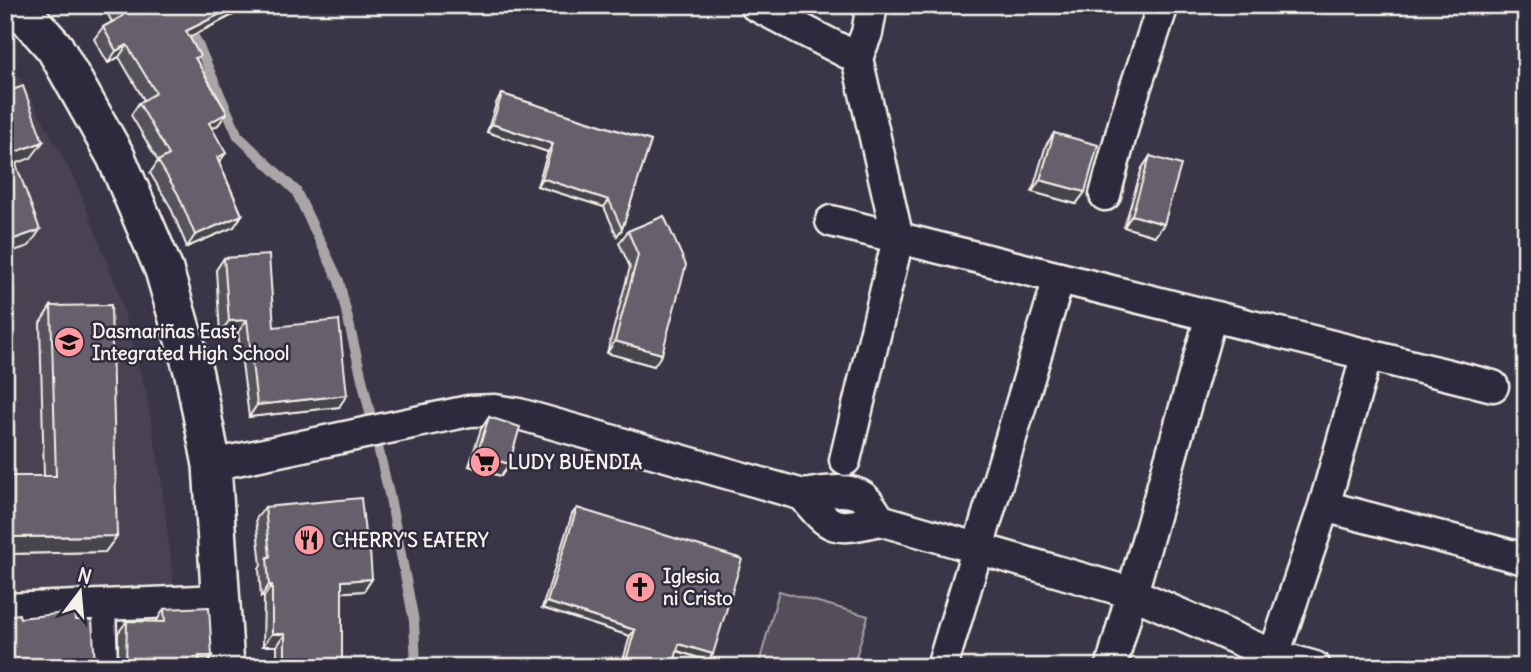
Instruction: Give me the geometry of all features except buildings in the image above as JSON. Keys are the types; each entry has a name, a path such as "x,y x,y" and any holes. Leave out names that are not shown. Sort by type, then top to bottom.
{"street":[{"path":"17,5 55,48 116,157 164,270 194,374 212,465 225,667"},
{"path":"755,5 857,58"},
{"path":"845,460 898,239 857,58 867,33 872,5"},
{"path":"1105,195 1126,116 1163,5"},
{"path":"831,221 1493,386"},
{"path":"942,667 1059,278"},
{"path":"1111,667 1211,316"},
{"path":"1271,661 1324,506 1367,354"},
{"path":"212,465 469,411 519,414 803,495 839,492 855,495 863,498 880,520 1132,593 1271,661 1315,667"},
{"path":"1324,506 1521,558"},
{"path":"5,609 222,600"},
{"path":"100,607 102,667"}],"shaded area":[{"name":"Dasmariñas East Integrated High School","path":"5,60 20,78 76,182 118,291 146,393 161,476 174,589 5,593"},
{"path":"779,591 868,616 853,667 758,667"}],"waterway":[{"path":"173,5 197,42 238,136 296,191 339,281 390,498 414,621 416,667"}],"place":[{"name":"Dasmariñas East Integrated High School","path":"69,342"},
{"name":"LUDY BUENDIA","path":"485,462"},
{"name":"CHERRY'S EATERY","path":"309,540"},
{"name":"Iglesia ni Cristo","path":"640,587"}]}
